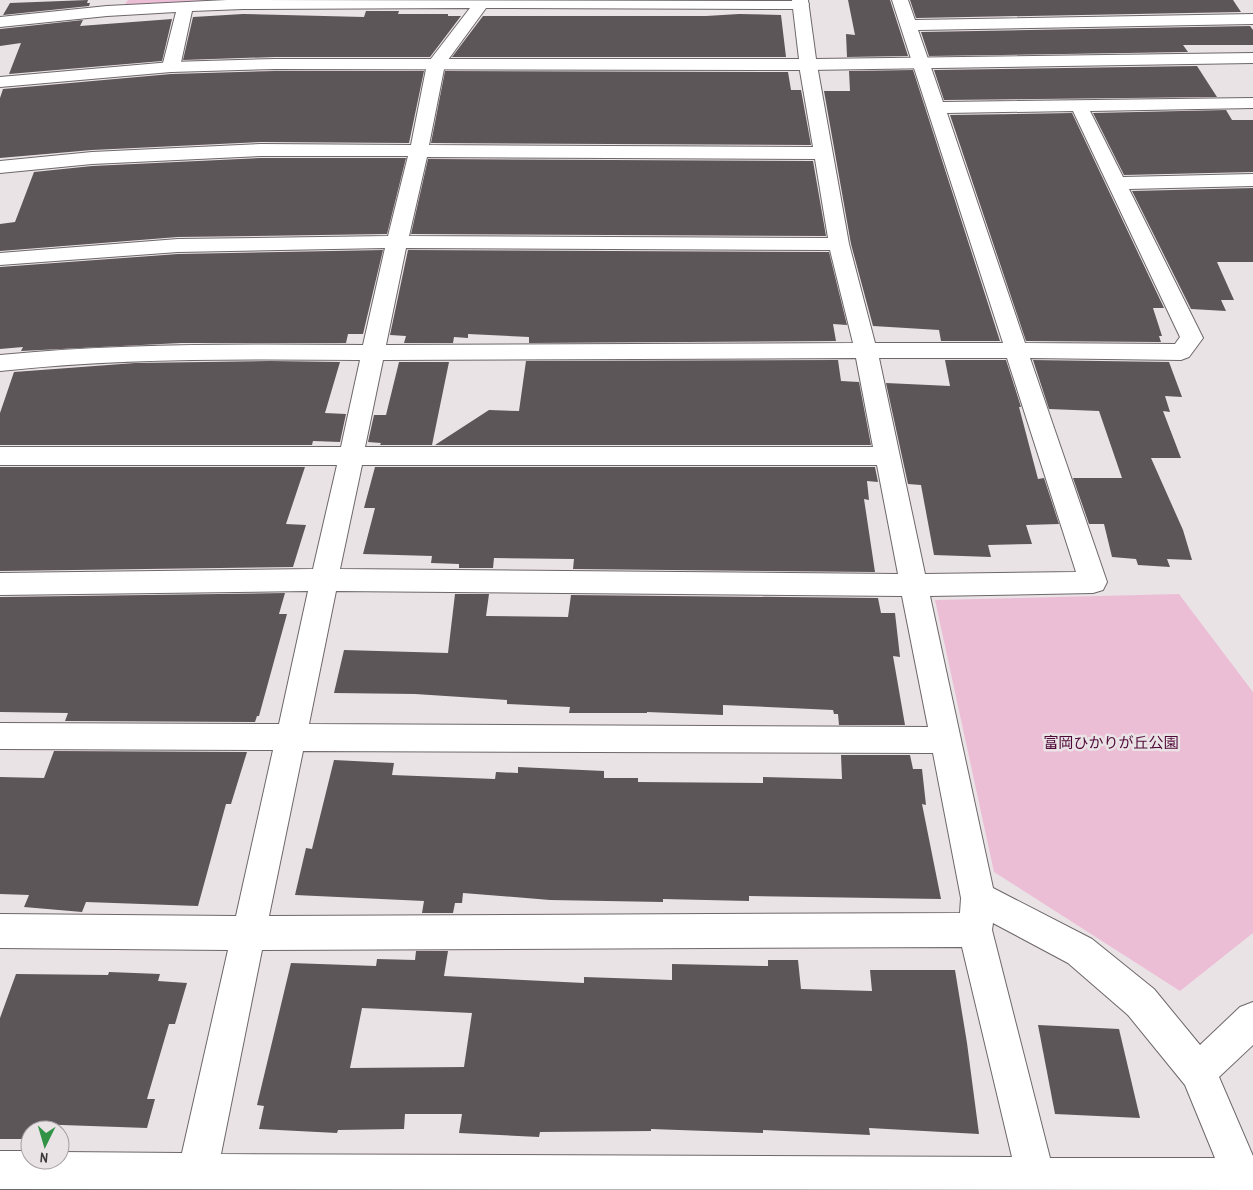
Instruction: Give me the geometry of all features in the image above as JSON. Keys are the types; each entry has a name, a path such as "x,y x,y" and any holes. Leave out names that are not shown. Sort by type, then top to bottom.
{"street":[{"path":"0,584 325,580 914,585 1093,582 900,0"},
{"path":"196,1182 374,353 396,241 420,150 436,64 482,2"},
{"path":"0,22 111,6 185,8 242,4 800,2 808,65 839,244 866,351 945,740 977,914 1036,1178"},
{"path":"171,67 185,8"},
{"path":"908,25 1112,14 1253,19"},
{"path":"0,82 171,67 275,64 808,65 1253,58"},
{"path":"936,108 1253,103"},
{"path":"0,363 55,356 136,352 234,351 374,353 1016,350 1180,352 1192,338 1079,106"},
{"path":"0,167 92,158 261,150 824,153"},
{"path":"1117,183 1253,180"},
{"path":"0,259 78,250 193,244 396,241 839,244"},
{"path":"0,456 886,456"},
{"path":"0,736 945,740"},
{"path":"0,931 249,933 977,914 1080,951 1141,1002 1198,1072 1245,1184 1036,1178 196,1182 0,1170"},
{"path":"1198,1072 1253,1020"}],"green space":[{"path":"128,0 216,0 123,7"},
{"name":"富岡ひかりが丘公園","path":"1179,594 1253,692 1253,933 1180,991 994,872 935,600"}],"building":[{"path":"88,0 89,6 3,15 10,3"},
{"path":"848,0 890,0 908,56 847,57 846,34 855,35"},
{"path":"910,0 1233,0 1241,12 916,18"},
{"path":"366,11 399,11 398,14 448,14 448,16 461,16 430,57 275,57 183,60 193,17 243,14 364,17"},
{"path":"739,14 781,15 786,57 452,57 483,16 706,16"},
{"path":"172,19 162,61 9,74 21,43 0,46 0,29 83,20 80,26"},
{"path":"1250,26 1253,30 1253,45 1183,45 1188,52 929,56 921,32"},
{"path":"1197,66 1217,97 944,100 934,70"},
{"path":"913,70 1000,341 941,341 939,330 873,326 851,244 824,91 850,91 849,71"},
{"path":"275,71 424,71 409,143 261,142 92,150 0,158 0,98 3,89 171,74"},
{"path":"445,71 788,72 791,90 801,90 811,145 431,143"},
{"path":"1226,110 1232,120 1253,120 1253,172 1124,175 1093,113"},
{"path":"1072,113 1164,308 1153,308 1162,336 1159,336 1161,342 1026,341 950,115"},
{"path":"261,158 406,158 387,234 178,237 0,251 0,224 15,222 34,172 92,166"},
{"path":"428,159 813,161 826,236 411,234"},
{"path":"1253,188 1253,262 1217,262 1234,300 1221,300 1226,311 1191,309 1132,191"},
{"path":"383,250 363,334 348,334 346,343 181,343 21,351 23,347 0,349 0,267 178,254"},
{"path":"408,250 829,252 847,325 833,324 836,341 529,343 529,337 468,334 468,338 454,337 453,343 404,343 406,336 390,335"},
{"path":"838,360 841,381 859,382 871,445 435,445 489,410 519,411 526,361"},
{"path":"945,360 1006,360 1021,407 1019,407 1038,479 1044,478 1059,524 1026,525 1032,544 988,545 991,557 934,555 921,485 908,484 886,383 950,386"},
{"path":"1033,360 1169,362 1182,397 1165,396 1170,412 1163,411 1181,458 1151,458 1183,530 1192,560 1167,559 1170,567 1138,565 1136,559 1112,557 1104,524 1089,524 1073,478 1122,478 1099,411 1049,409"},
{"path":"340,362 325,413 346,414 340,442 313,441 312,445 0,445 0,413 14,372 135,363"},
{"path":"399,362 449,362 432,445 380,445 381,443 368,442 374,415 386,415"},
{"path":"0,467 305,467 286,524 306,525 293,567 0,571"},
{"path":"375,467 875,467 878,482 867,481 869,500 864,499 875,572 573,569 574,559 494,558 493,568 459,568 459,564 431,563 432,556 363,554 375,508 364,508"},
{"path":"285,593 279,614 287,614 259,716 257,716 255,722 65,721 68,713 0,712 0,597"},
{"path":"455,594 489,594 486,616 568,617 571,595 878,598 881,613 895,613 900,657 893,656 905,725 839,725 838,714 834,714 833,710 723,705 723,715 647,712 569,713 570,707 507,704 507,700 415,694 334,693 344,650 448,653"},
{"path":"54,751 247,752 231,804 226,804 198,906 86,902 82,912 24,907 29,895 0,894 0,777 44,778"},
{"path":"841,755 910,755 913,769 922,769 926,805 922,804 941,899 749,896 749,901 663,899 663,902 550,900 463,893 462,903 455,903 453,913 422,913 424,901 295,895 306,848 312,849 334,760 394,763 392,775 495,779 496,772 518,773 518,767 604,771 604,778 638,778 638,782 763,783 763,777 842,779"},
{"path":"416,951 448,951 444,976 584,983 584,977 672,980 672,964 768,966 768,960 798,960 801,989 872,991 870,970 955,970 979,1134 869,1128 870,1135 763,1130 763,1133 651,1129 651,1131 540,1132 539,1137 459,1133 462,1114 405,1114 404,1129 338,1130 337,1133 259,1129 264,1106 257,1105 291,963 376,966 377,959 415,960","holes":["362,1008 472,1013 464,1067 350,1068"]},
{"path":"109,972 160,974 158,981 187,983 175,1024 169,1024 147,1099 155,1099 147,1128 70,1125 70,1120 20,1120 20,1139 0,1139 0,1018 16,974 108,975"},
{"path":"1038,1025 1119,1029 1140,1118 1055,1114"}]}
